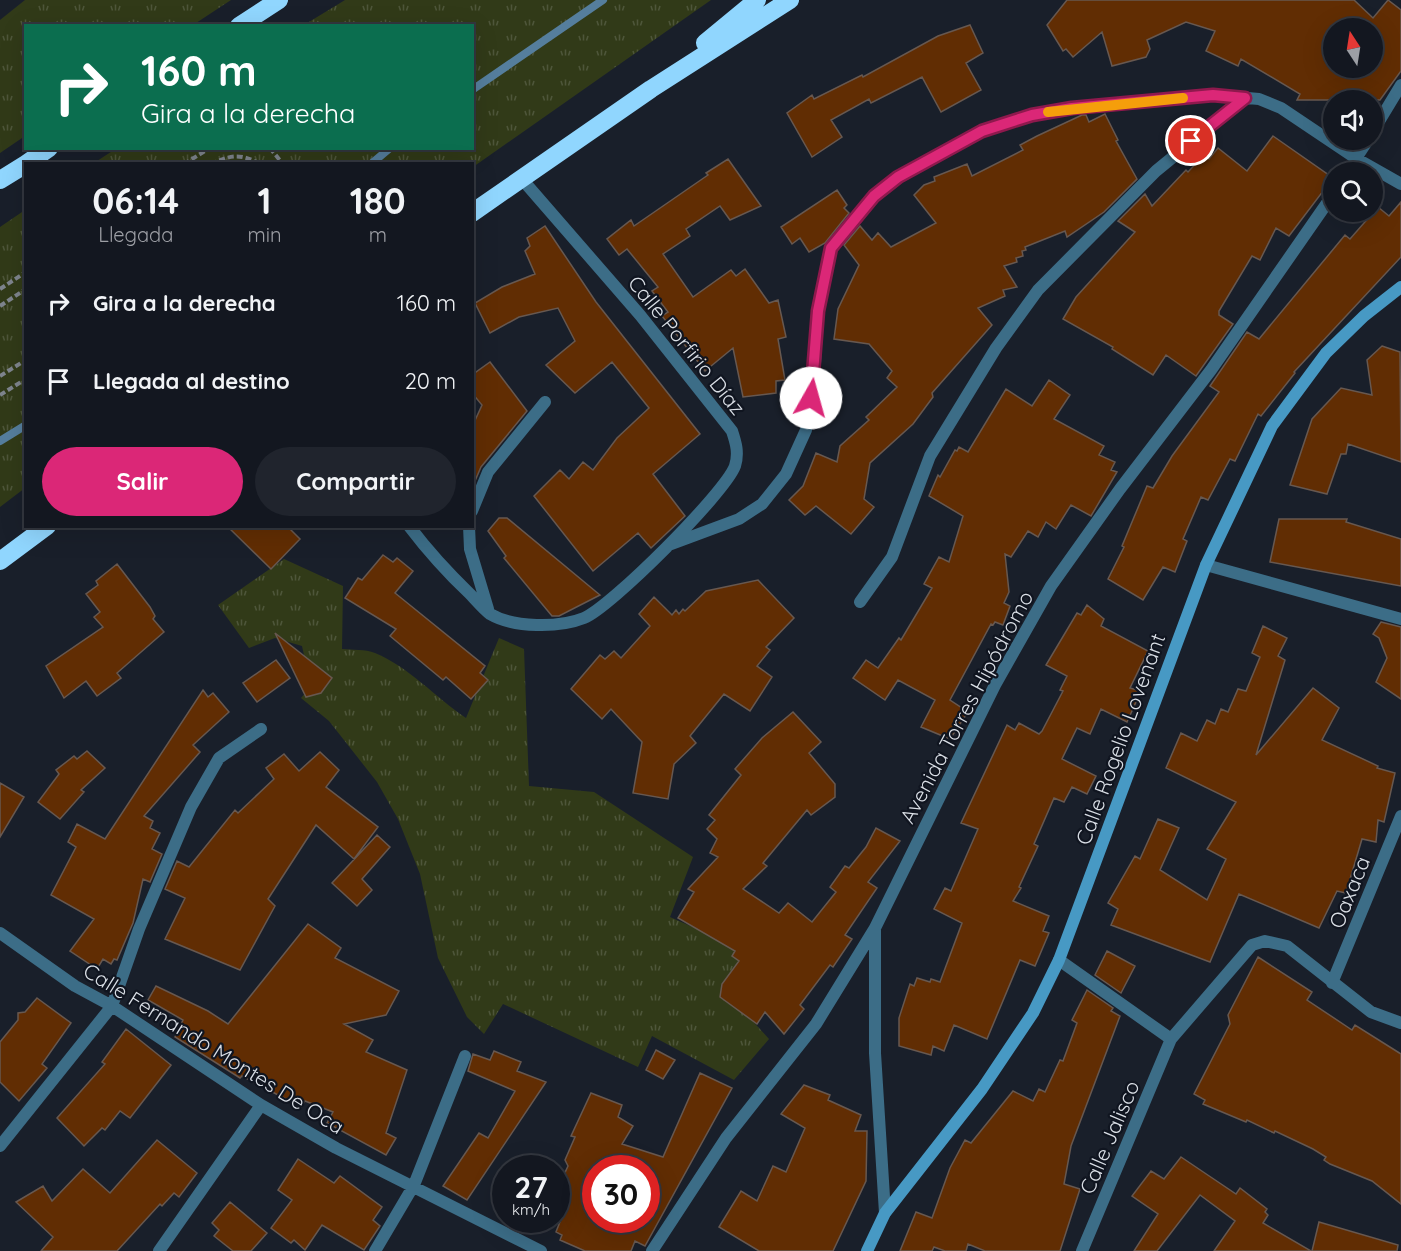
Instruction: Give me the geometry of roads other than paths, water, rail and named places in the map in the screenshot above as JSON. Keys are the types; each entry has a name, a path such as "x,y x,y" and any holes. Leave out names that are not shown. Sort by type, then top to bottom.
{"highway":[{"path":"242,24 279,0"},
{"path":"651,88 757,0"},
{"path":"474,212 651,88 790,0"},
{"path":"29,162 46,150"},
{"path":"0,180 24,165"},
{"path":"0,561 44,528"}],"street":[{"path":"1383,115 1401,85"},
{"path":"669,545 739,519 762,504 786,474 806,430 814,381 818,311 831,248 874,196 898,177 982,131 1032,115 1072,108 1213,95 1259,99 1281,108 1357,159 1401,184"},
{"path":"860,602 892,557 930,456 996,348 1038,290 1156,171 1245,98"},
{"path":"1355,162 1362,150"},
{"name":"Calle Porfirio Díaz","path":"489,613 508,620 536,624 584,618 605,606 669,545 725,482 735,467 738,449 732,431 640,315 521,178"},
{"name":"Avenida Torres Hipódromo","path":"652,1251 726,1138 816,1024 875,928 996,685 1051,586 1120,489 1211,370 1323,209"},
{"name":"Calle Rogelio Lovenant","path":"867,1251 885,1214 982,1089 1033,1013 1059,960 1206,565 1272,426 1326,353 1364,316 1401,287"},
{"path":"474,506 488,472 545,402"},
{"path":"411,528 432,556 489,613"},
{"path":"469,528 472,558 489,613"},
{"path":"1206,565 1401,619"},
{"path":"0,1146 112,1006 139,928 191,807 219,758 261,729"},
{"name":"Oaxaca","path":"1332,983 1401,816"},
{"name":"Calle Rogelio Lovenant","path":"875,928 875,1053 885,1214"},
{"name":"Calle Fernando Montes De Oca","path":"0,933 75,986 112,1006 261,1105 336,1148 414,1185 541,1251"},
{"name":"Calle Jalisco","path":"1082,1251 1171,1039 1252,945 1264,941 1287,946 1332,983"},
{"path":"1059,960 1171,1039"},
{"path":"1332,983 1371,1012 1401,1023"},
{"path":"375,1251 414,1185 465,1056"},
{"path":"159,1251 261,1105"}],"waterway":[{"path":"474,89 603,0"},
{"path":"373,162 388,150"},
{"path":"0,441 24,426"}]}
